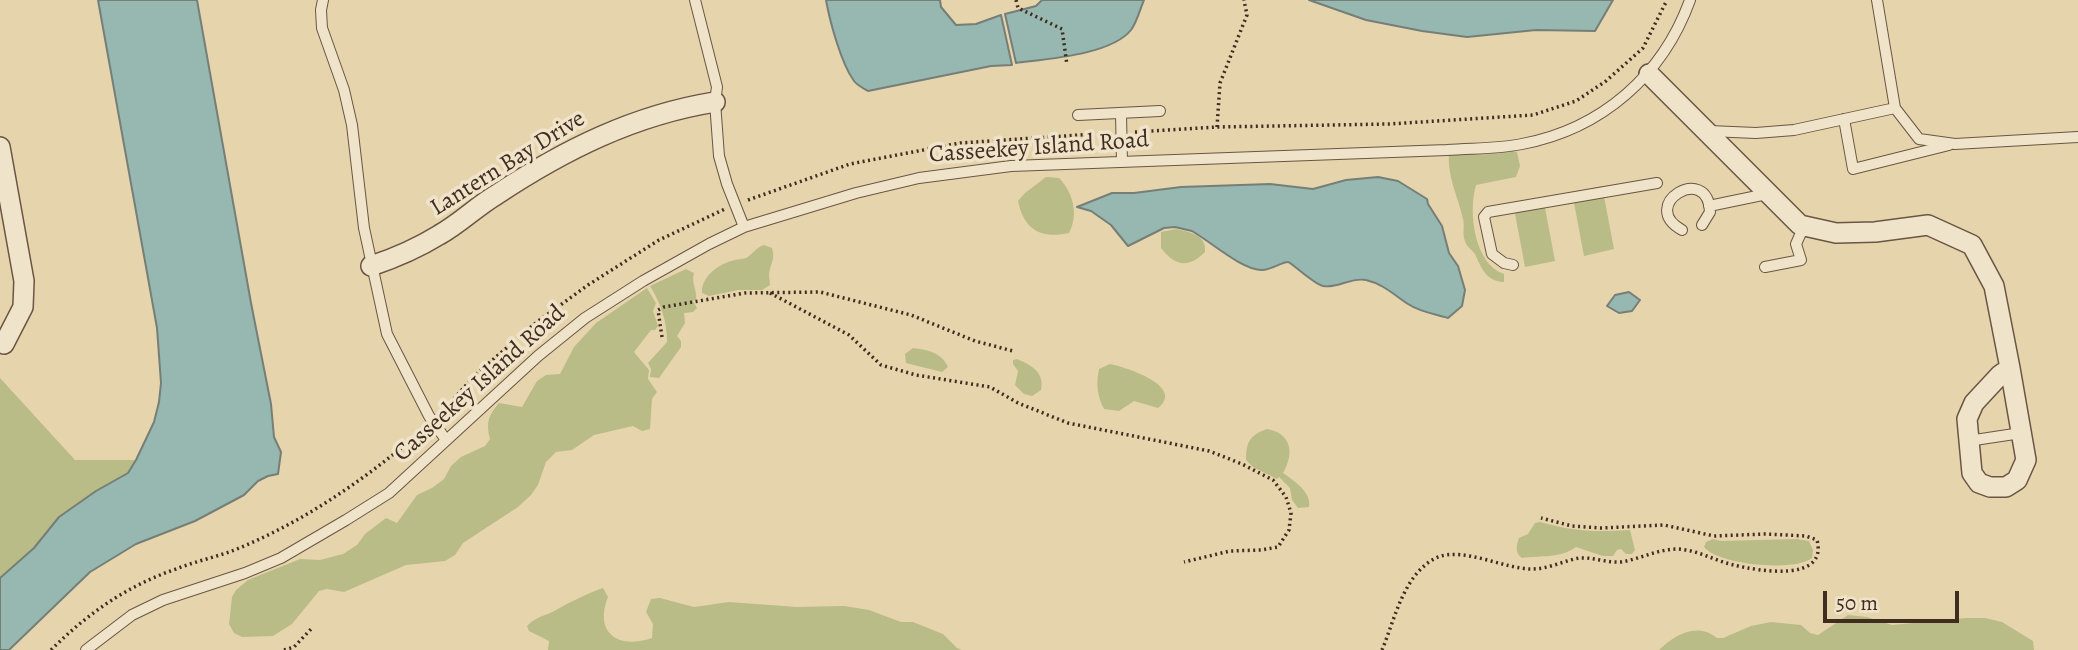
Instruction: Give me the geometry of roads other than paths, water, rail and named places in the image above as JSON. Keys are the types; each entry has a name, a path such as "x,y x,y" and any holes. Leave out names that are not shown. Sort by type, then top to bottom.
{"street":[{"path":"1649,74 1800,225 1836,233 1875,232 1928,225 1972,245 1994,286 2010,368 2026,460 2017,480 2002,487 1984,485 1975,478 1970,463 1969,410 1990,385 2010,368"},
{"name":"Lantern Bay Drive","path":"371,266 440,235 494,196 594,137 640,119 686,106 715,102"},
{"path":"0,147 24,281 23,307 4,344"}],"lane":[{"path":"323,0 322,28 344,90 352,125 364,228 387,334 433,422 446,440"},
{"path":"695,0 717,87 715,102 719,156 744,228"},
{"name":"Casseekey Island Road","path":"86,650 132,615 163,600 246,573 281,558 389,493 538,356 585,318 643,281 744,228 856,193 919,178 1011,166 1519,145 1564,132 1594,117 1626,95 1649,74 1676,36 1690,0"},
{"path":"1877,0 1895,108 1919,139 1955,144"},
{"path":"1706,131 1756,133 1794,130 1895,108"},
{"path":"1078,115 1160,111"},
{"path":"1121,113 1122,162"},
{"path":"1844,119 1853,169 1955,144 2078,137"},
{"path":"1513,265 1504,263 1492,254 1484,216 1488,212 1657,183"},
{"path":"1682,230 1669,217 1669,203 1676,193 1684,190 1697,190 1707,199 1707,219 1702,225"},
{"path":"1709,206 1768,194"},
{"path":"1765,267 1801,260 1796,244 1804,226"},
{"path":"1968,441 2021,433"}],"water":[{"path":"98,0 197,0 271,404 274,437 281,452 278,474 258,481 244,495 195,521 136,544 90,572 9,650 0,650 0,578 34,548 59,517 128,473 154,422 159,402 161,383 157,328"},
{"path":"826,0 940,0 941,7 956,25 976,24 1001,15 1012,65 991,66 868,91 854,81 845,64 833,31"},
{"path":"1042,0 1144,0 1131,30 1109,45 1077,54 1016,63 1005,14 1036,6"},
{"path":"1309,0 1613,0 1595,31 1536,30 1467,37 1366,20"},
{"path":"1378,177 1398,181 1427,199 1442,226 1449,253 1458,266 1465,290 1462,306 1448,318 1417,309 1383,287 1366,280 1323,286 1288,262 1265,270 1254,269 1236,261 1192,231 1175,227 1164,228 1128,246 1111,225 1091,211 1077,207 1112,193 1270,184 1313,189 1346,180"},
{"path":"1629,292 1640,300 1632,311 1619,313 1607,306 1615,295"}]}
